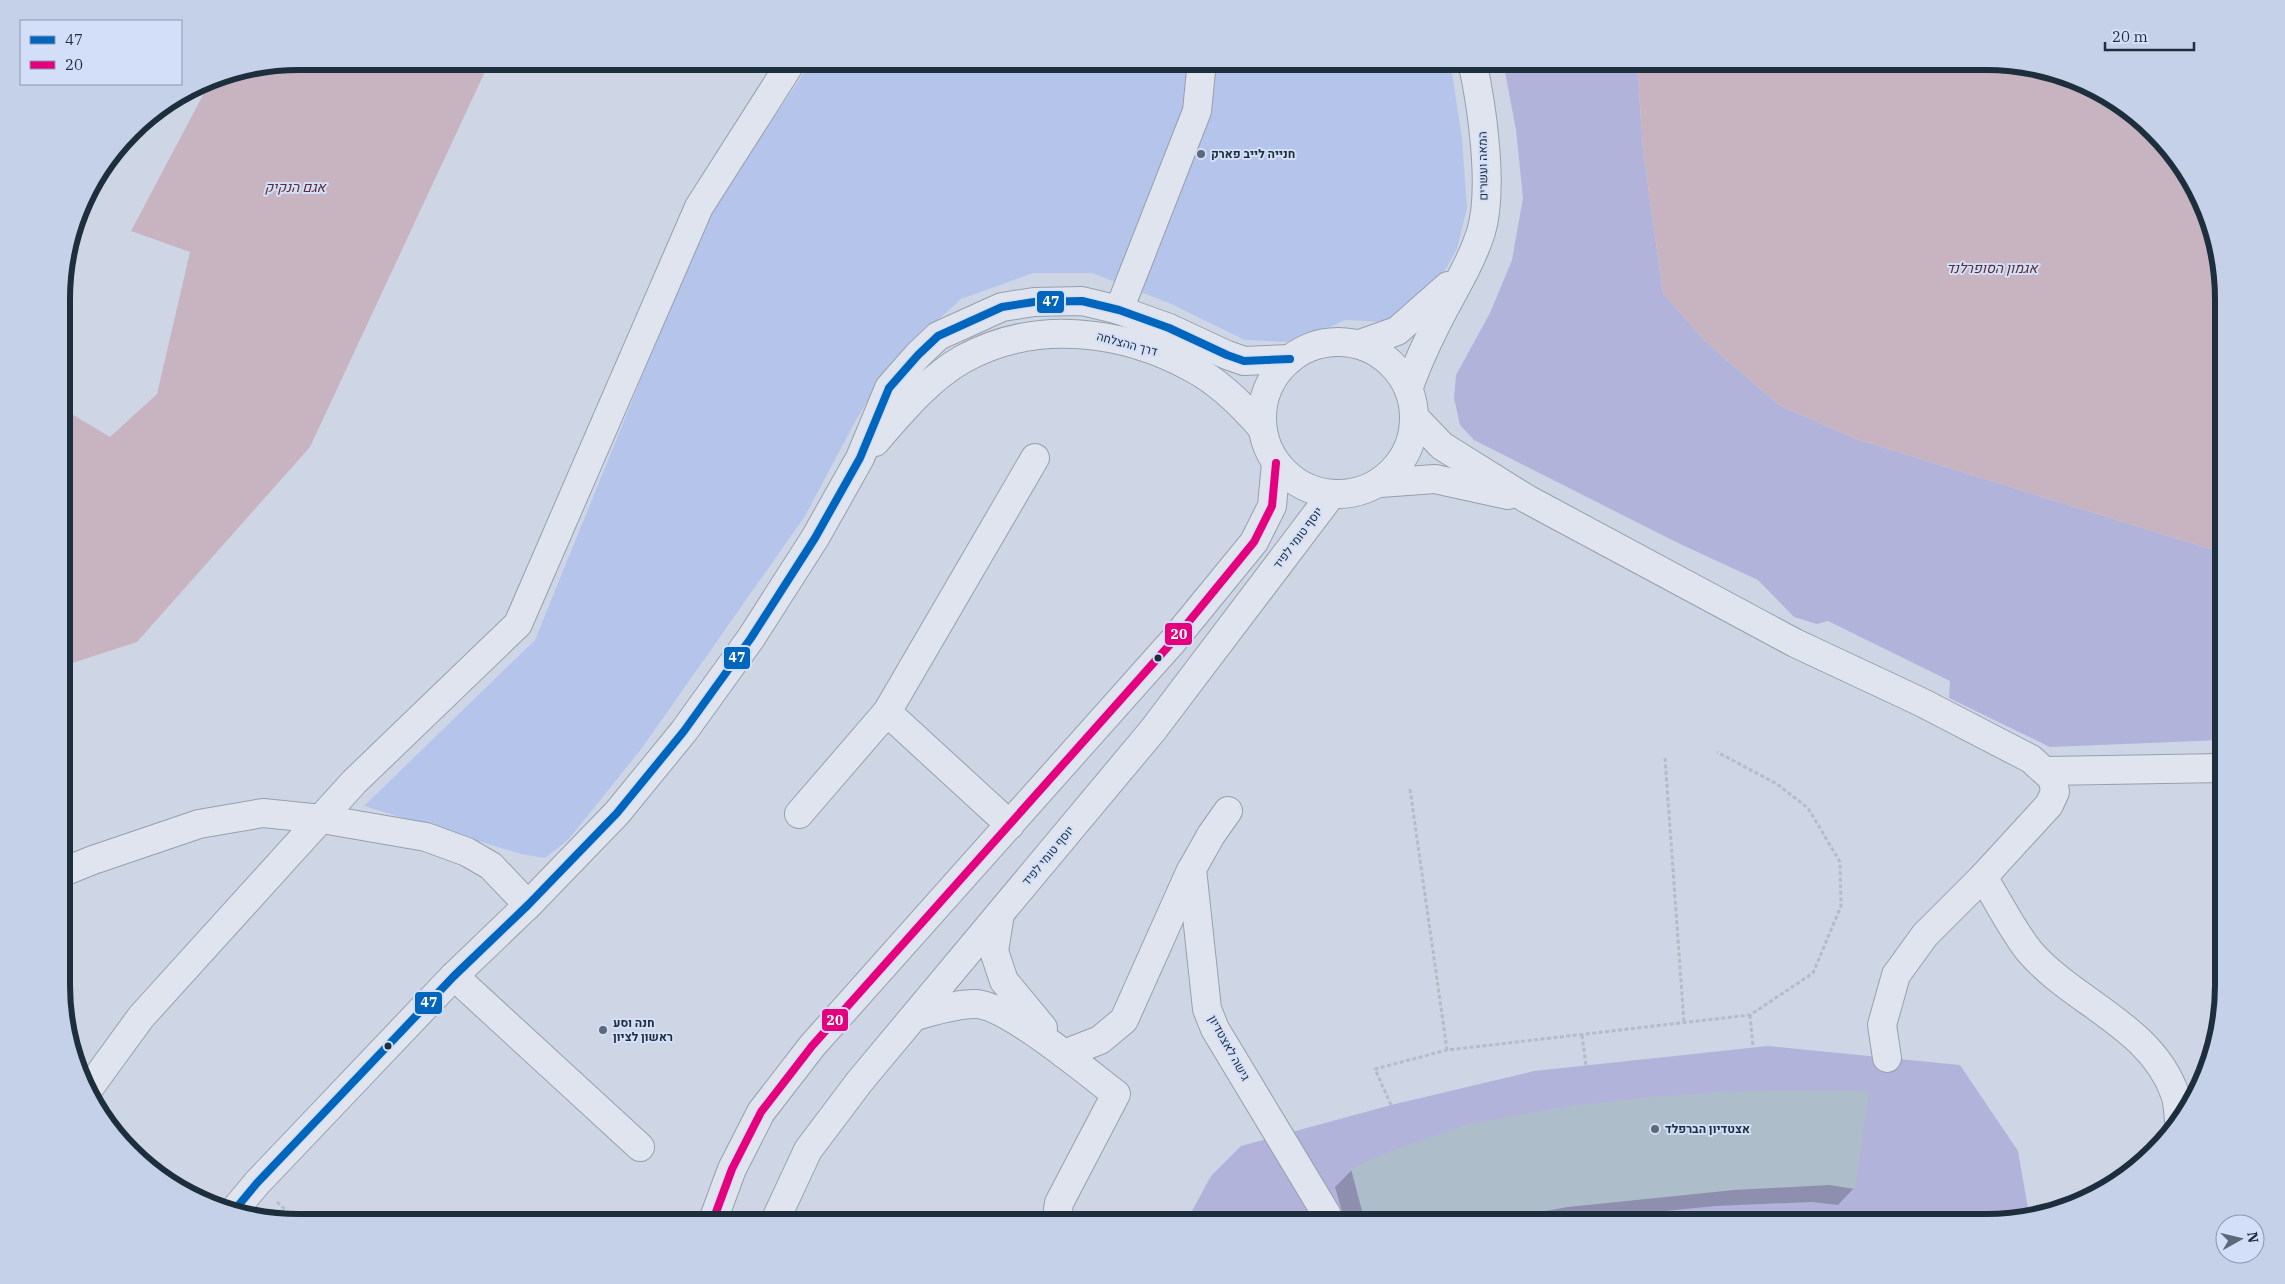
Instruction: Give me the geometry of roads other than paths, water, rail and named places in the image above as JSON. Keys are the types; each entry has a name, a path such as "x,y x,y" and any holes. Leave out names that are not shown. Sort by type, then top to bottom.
{"street":[{"path":"93,1083 141,1017 354,782 518,624 699,207 786,70"},
{"path":"1119,310 1197,111 1201,70"},
{"name":"המאה ועשרים","path":"1409,387 1418,360 1466,269 1481,231 1486,196 1484,147 1479,93 1474,70"},
{"name":"המאה ועשרים","path":"1360,344 1397,330 1435,299 1466,269"},
{"name":"דרך ההצלחה","path":"238,1206 257,1183 454,976 528,905 617,813 684,731 751,638 815,538 860,458 889,388 918,354 938,336 1002,307 1034,302 1082,301 1119,310 1169,328 1201,344 1236,358 1244,360 1290,359"},
{"name":"דרך ההצלחה","path":"860,458 911,401 962,360 990,346 1034,335 1079,333 1115,339 1155,351 1195,369 1241,403 1262,428"},
{"path":"1380,483 1399,466 1411,444 1415,418 1409,387 1397,368 1380,353 1360,344 1335,341 1311,346 1290,359 1276,373 1267,390 1263,409 1262,428 1267,446 1276,463 1300,485 1315,492 1331,495 1356,493 1380,483 1435,479 1527,499"},
{"path":"1415,418 1442,446 1527,499 1795,643 1921,702 2031,759 2053,779 2055,792 2049,805 1983,878 1925,935 1896,975 1882,1025 1887,1058"},
{"path":"800,814 886,712 1035,458"},
{"path":"715,1214 732,1169 761,1112 812,1046 1172,641 1254,542 1272,506 1276,463"},
{"name":"יוסף טומי לפיד","path":"778,1214 808,1150 860,1081 1153,730 1331,495"},
{"path":"886,712 1010,824"},
{"path":"2046,771 2215,768"},
{"path":"1064,1054 1100,1040 1124,1020 1192,869 1211,835 1228,811"},
{"path":"70,869 199,824 263,813 322,819 426,837 467,852 491,866 528,905"},
{"name":"גישה לאצטדיון","path":"1192,869 1207,1010 1215,1029 1326,1214"},
{"path":"1983,878 2029,951 2056,977 2102,1009 2143,1044 2160,1065 2175,1095 2177,1110"},
{"path":"1000,914 994,951 1004,981 1064,1054"},
{"path":"454,976 640,1147"},
{"path":"915,1016 958,1005 977,1004 1008,1015 1064,1054 1116,1094 1059,1203 1057,1214"}],"water":[{"name":"אגם הנקיק","path":"284,70 486,70 310,447 137,642 70,664 70,413 110,437 157,394 190,252 131,231 206,90 211,87 254,74"},
{"name":"אגמון הסופרלנד","path":"1638,70 2001,70 2031,74 2074,87 2101,101 2125,117 2158,148 2184,184 2198,211 2211,254 2215,284 2215,551 1856,439 1779,405 1706,342 1663,293 1643,150"}],"place":[{"name":"חנייה לייב פארק","path":"1201,154"},
{"name":"חנה וסע ראשון לציון","path":"603,1030"},
{"name":"אצטדיון הברפלד","path":"1655,1129"}]}
